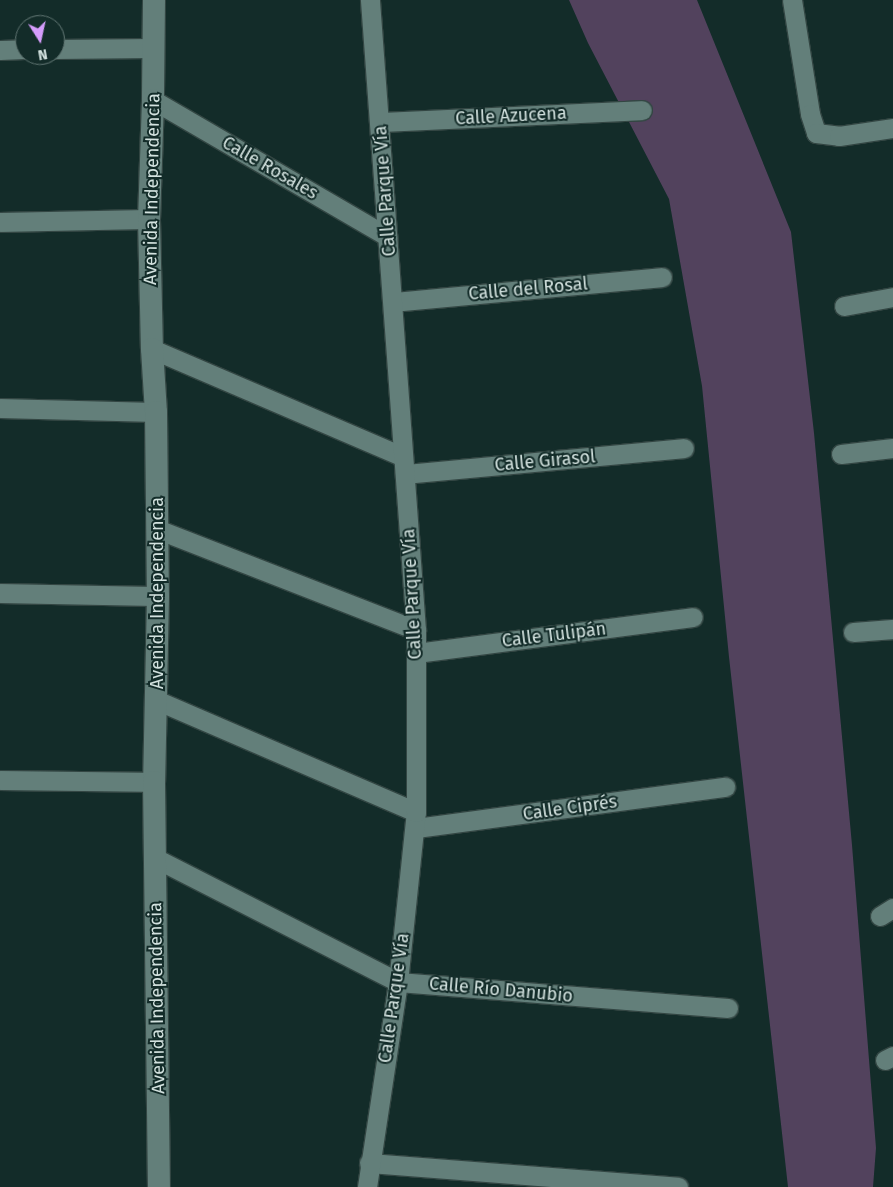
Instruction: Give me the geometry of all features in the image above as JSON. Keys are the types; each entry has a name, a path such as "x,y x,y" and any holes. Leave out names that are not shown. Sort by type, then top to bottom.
{"street":[{"name":"Avenida Independencia","path":"154,0 153,100 148,219 156,412 158,596 154,782 159,1187"},
{"name":"Calle Parque Vía","path":"367,1187 369,1163 398,982 416,820 416,630 370,0"},
{"path":"792,0 810,114 816,133 839,136 893,128"},
{"path":"65,49 153,48"},
{"path":"0,50 15,49"},
{"name":"Calle Rosales","path":"153,100 387,236"},
{"name":"Calle Azucena","path":"380,122 642,110"},
{"path":"0,222 148,219"},
{"name":"Calle del Rosal","path":"393,302 662,277"},
{"path":"844,306 893,297"},
{"path":"152,349 402,456"},
{"path":"0,408 156,412"},
{"name":"Calle Girasol","path":"405,474 684,448"},
{"path":"841,454 893,448"},
{"path":"157,529 416,630"},
{"path":"0,593 158,596"},
{"name":"Calle Tulipán","path":"416,653 693,617"},
{"path":"853,632 893,629"},
{"path":"156,700 416,820"},
{"path":"0,780 154,782"},
{"name":"Calle Ciprés","path":"416,820 725,787"},
{"name":"Calle Río Danubio","path":"155,858 398,982 728,1008"},
{"path":"369,1163 678,1187"}],"shaded area":[{"path":"569,0 697,0 791,232 814,433 852,845 876,1148 873,1187 788,1187 729,657 702,386 669,199 588,43"}]}
